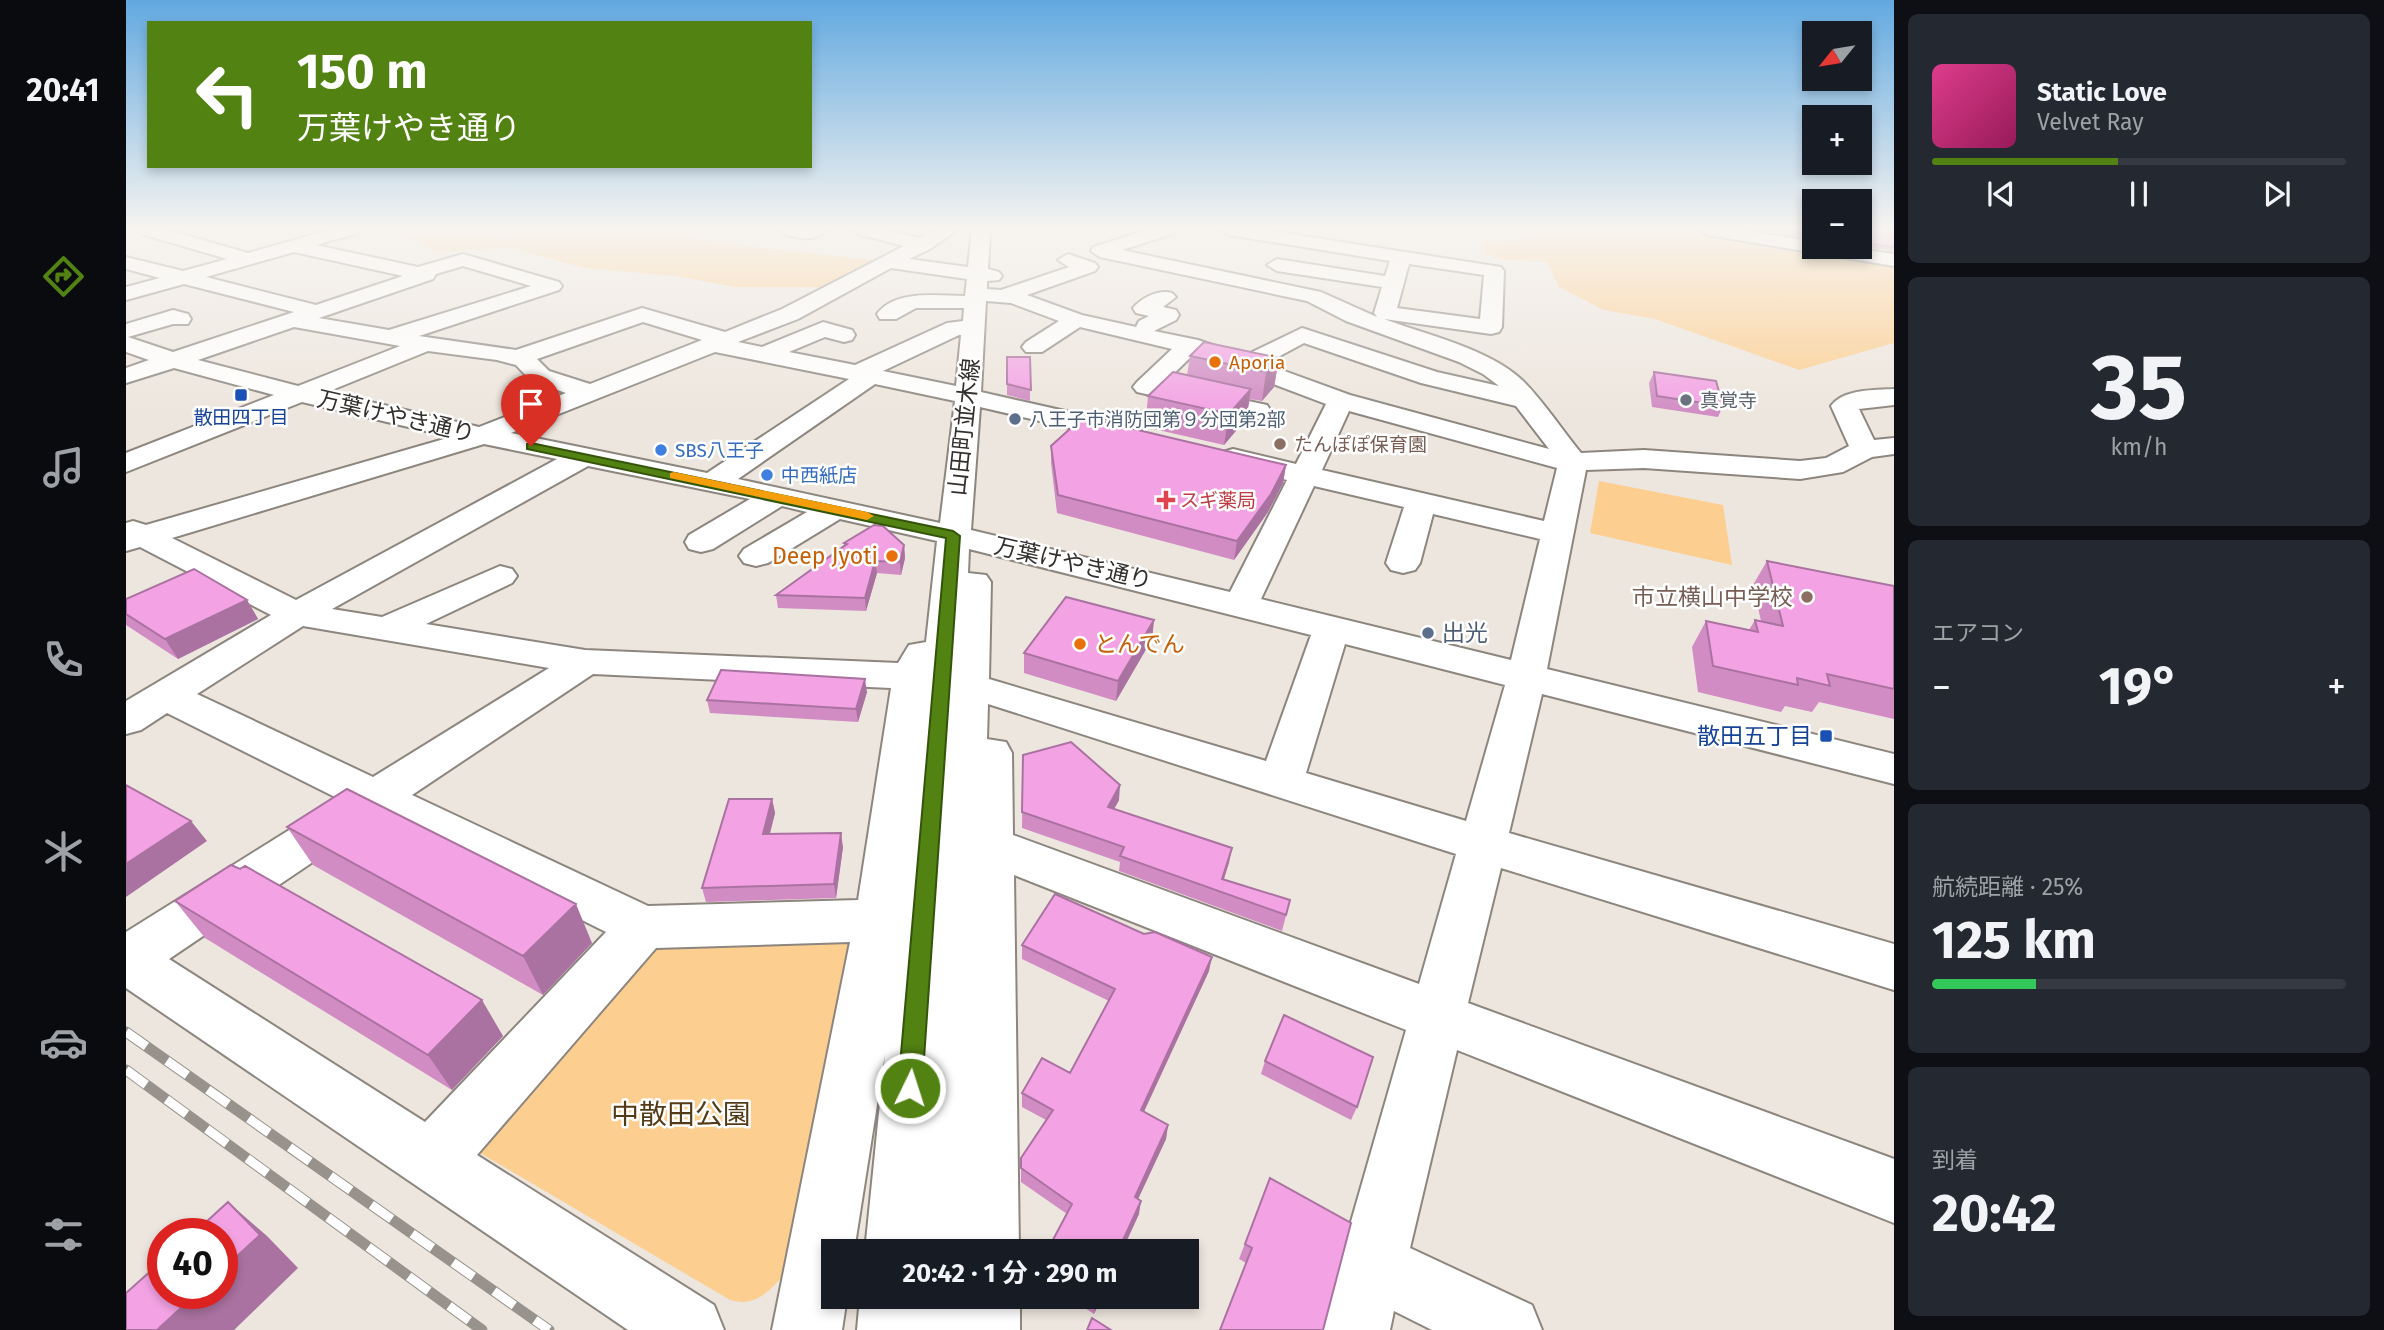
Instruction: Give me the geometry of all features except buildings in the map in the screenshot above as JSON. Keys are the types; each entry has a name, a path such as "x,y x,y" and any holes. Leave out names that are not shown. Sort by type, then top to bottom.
{"street":[{"path":"239,292 315,311"},
{"path":"126,376 373,292"},
{"path":"388,338 534,292"},
{"path":"132,535 480,436 790,314 833,292"},
{"path":"888,314 912,302 969,292"},
{"name":"山田町並木線","path":"977,398 974,328 985,292"},
{"name":"山田町並木線","path":"899,1239 960,609 986,292"},
{"path":"995,292 1076,320 1189,345 1247,364 1341,401 1543,457 1573,462 1644,459 1800,470 1833,466 1865,449 1894,446"},
{"path":"1296,292 1314,296 1354,316 1479,363 1514,386 1573,462"},
{"path":"1391,292 1385,313 1491,327 1493,292"},
{"path":"659,296 624,311 642,314 761,356 977,398 1156,440"},
{"path":"1136,332 1168,315 1144,308 1165,297"},
{"path":"517,358 642,314"},
{"path":"126,331 173,317 180,318"},
{"path":"290,320 426,344 499,353 524,360 540,376 589,393"},
{"path":"1034,347 1076,320"},
{"path":"712,483 863,376 956,328 974,328"},
{"path":"761,356 822,329 844,335"},
{"path":"1247,364 1302,335 1430,378 1524,400"},
{"name":"万葉けやき通り","path":"126,344 172,360 300,394 480,436 776,496 965,538 1241,604 1894,769"},
{"path":"126,463 426,344"},
{"path":"1189,345 1146,387 1258,411"},
{"path":"1116,431 1161,390"},
{"path":"1865,449 1844,406 1863,398 1894,397"},
{"path":"1241,604 1341,401"},
{"path":"1210,453 1558,534"},
{"path":"126,720 297,614 583,457"},
{"path":"1355,1330 1526,678 1573,462"},
{"path":"701,542 776,496"},
{"path":"1403,563 1422,502"},
{"path":"756,556 835,509"},
{"path":"132,535 297,614 585,662 912,676"},
{"path":"386,629 500,576"},
{"path":"807,1330 880,920 912,676 960,609"},
{"path":"960,609 991,691 986,1239"},
{"name":"山田町並木線","path":"943,1239 960,609"},
{"path":"1281,782 1332,627"},
{"path":"585,662 126,959 690,1330"},
{"path":"991,691 1483,844 1894,967"},
{"path":"167,696 643,927 880,920"},
{"path":"991,846 1894,1191"},
{"path":"430,1161 643,927"},
{"path":"1373,1265 1507,1330"},
{"path":"891,1330 893,1309"},
{"path":"939,1330 940,1309"},
{"path":"985,1330 986,1309"}],"green space":[{"path":"1569,292 1894,292 1894,343 1799,370 1655,319 1604,310"},
{"path":"1599,481 1723,505 1732,565 1590,533"},
{"name":"中散田公園","path":"650,944 851,944 788,1271 756,1299 740,1302 730,1300 470,1147"}],"railway":[{"path":"126,1032 549,1330"},
{"path":"126,1070 482,1330"}],"slow traffic":[{"path":"674,475 867,516"}],"place":[{"name":"Aporia","path":"1215,362"},
{"name":"散田四丁目","path":"241,395"},
{"name":"真覚寺","path":"1686,400"},
{"name":"八王子市消防団第９分団第2部","path":"1015,419"},
{"name":"たんぽぽ保育園","path":"1280,444"},
{"name":"SBS八王子","path":"661,450"},
{"name":"中西紙店","path":"767,475"},
{"name":"スギ薬局","path":"1166,500"},
{"name":"Deep Jyoti","path":"892,556"},
{"name":"市立横山中学校","path":"1807,597"},
{"name":"出光","path":"1428,633"},
{"name":"とんでん","path":"1080,644"},
{"name":"散田五丁目","path":"1826,736"}],"route":[{"path":"531,446 776,496 953,536 910,1088"}]}
